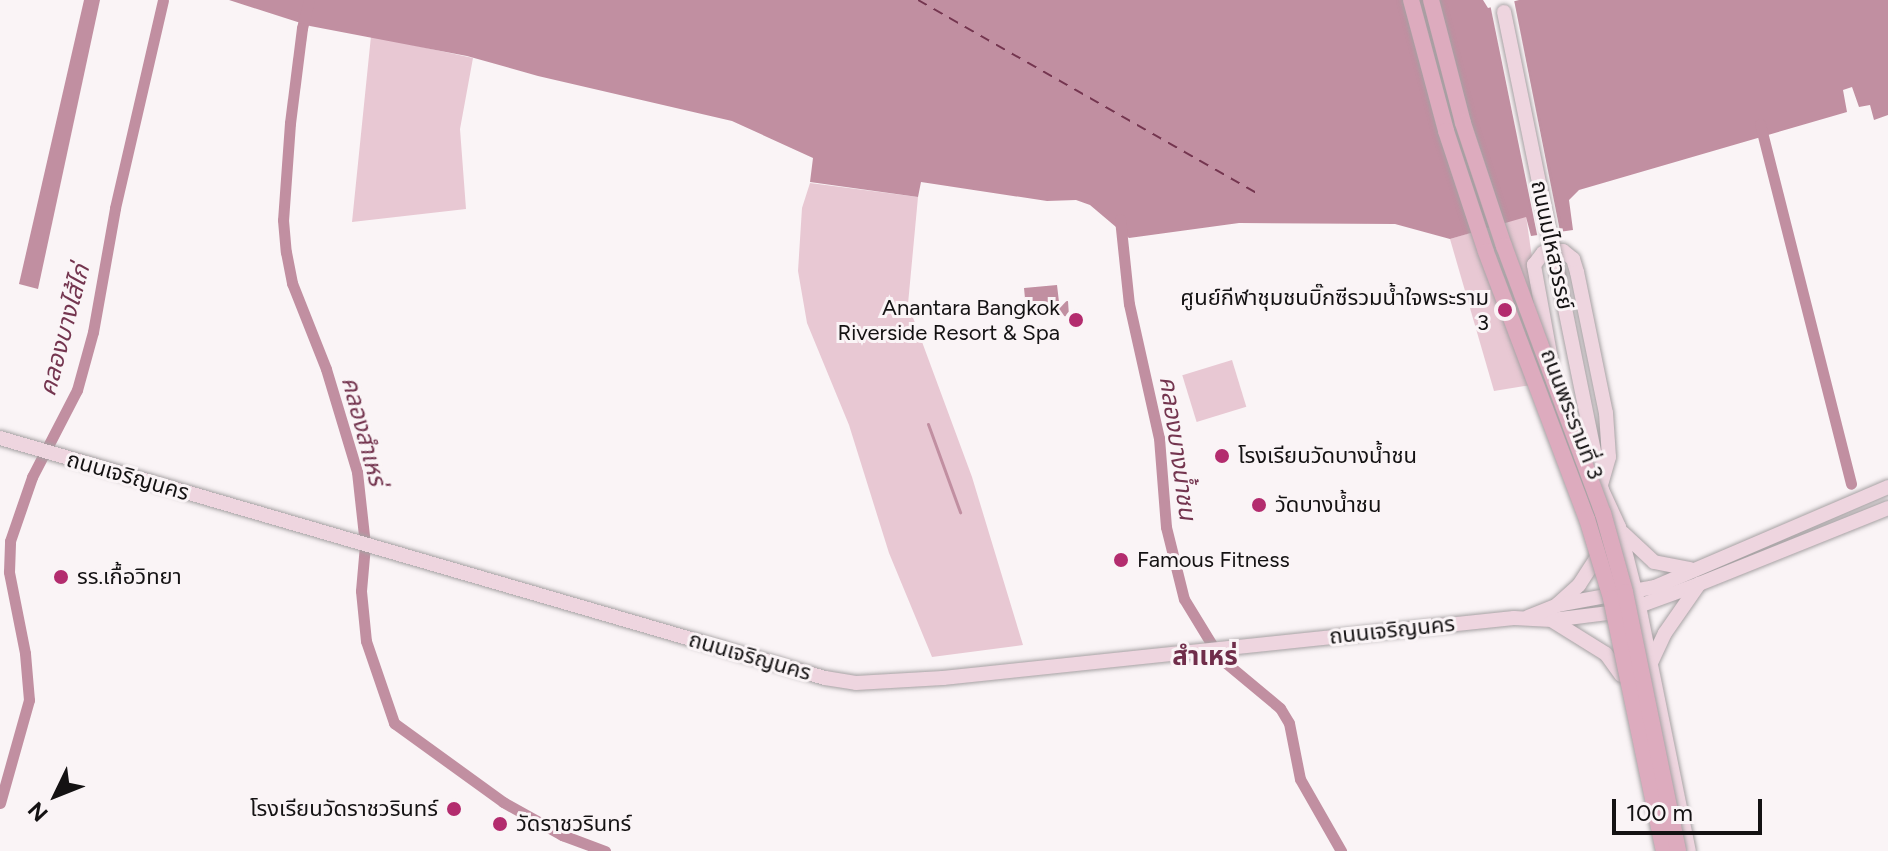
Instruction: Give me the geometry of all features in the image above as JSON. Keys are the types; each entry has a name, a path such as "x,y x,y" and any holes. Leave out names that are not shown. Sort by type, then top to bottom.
{"main road":[{"name":"ถนนพระรามที่ 3","path":"1411,0 1446,131 1476,222 1591,532 1611,598 1664,851"},
{"name":"ถนนพระรามที่ 3","path":"1431,0 1463,123 1504,246 1603,513 1625,592 1678,851"},
{"name":"ถนนมไหสวรรย์","path":"1502,0 1601,488 1619,527 1637,599 1689,851"},
{"path":"1599,524 1558,408 1534,265 1543,253 1569,254 1577,272 1609,439 1608,469 1601,488"},
{"name":"ถนนเจริญนคร","path":"0,438 374,549 825,678 856,683 943,678 1524,618 1552,620 1637,599 1888,508"},
{"name":"ถนนเจริญนคร","path":"1696,577 1888,487"},
{"name":"ถนนมไหสวรรย์","path":"1601,488 1600,553 1607,605 1658,851"},
{"path":"1619,527 1630,543 1652,561 1696,577 1650,665"},
{"path":"1557,605 1582,581 1600,553"},
{"name":"ถนนเจริญนคร","path":"1524,618 1557,605 1607,605"},
{"path":"1552,620 1606,654 1621,675"}],"shaded area":[{"path":"84,0 100,0 38,289 19,284"},
{"path":"229,0 1483,0 1488,8 1519,0 1888,0 1888,115 1874,120 1870,105 1859,107 1852,87 1843,90 1847,112 1579,190 1569,200 1573,230 1531,236 1526,217 1450,239 1395,224 1239,223 1129,238 1090,205 1076,200 1047,201 921,182 918,197 810,182 813,158 732,121 538,76 467,56 310,26"},
{"path":"371,36 473,58 460,129 466,209 352,222"},
{"path":"810,183 918,197 908,304 972,477 1023,645 932,657 889,553 849,425 807,323 798,271 802,208"},
{"name":"ศูนย์กีฬาชุมชนบิ๊กซีรวมน้ำใจพระราม 3","path":"1526,216 1550,382 1494,391 1450,239"},
{"path":"1057,285 1059,302 1068,301 1069,316 1053,317 1052,307 1026,309 1024,288"},
{"path":"1232,360 1246,407 1197,422 1182,375"}],"pier":[{"path":"1514,0 1561,236 1538,239 1490,4"}],"waterway":[{"name":"คลองบางไส้ไก่","path":"0,803 29,700 25,653 9,572 10,541 32,477 77,390 93,332 115,208 163,0"},
{"name":"คลองสำเหร่","path":"309,0 302,28 290,123 283,220 286,252 292,283 326,369 357,472 365,545 361,591 366,641 394,723 503,802 562,835 605,851"},
{"path":"1760,124 1851,484"},
{"name":"คลองบางน้ำชน","path":"1120,219 1129,304 1159,438 1166,527 1184,599 1220,658 1280,708 1289,723 1300,779 1341,851"},
{"path":"928,424 960,512"}],"ferry route":[{"path":"918,0 1257,193"}],"place":[{"name":"ศูนย์กีฬาชุมชนบิ๊กซีรวมน้ำใจพระราม 3","path":"1505,310"},
{"name":"Anantara Bangkok Riverside Resort & Spa","path":"1076,320"},
{"name":"โรงเรียนวัดบางน้ำชน","path":"1222,456"},
{"name":"วัดบางน้ำชน","path":"1259,505"},
{"name":"Famous Fitness","path":"1121,560"},
{"name":"รร.เกื้อวิทยา","path":"61,577"},
{"name":"โรงเรียนวัดราชวรินทร์","path":"454,809"},
{"name":"วัดราชวรินทร์","path":"500,824"}],"district":[{"name":"สำเหร่","path":"1205,657"}]}
